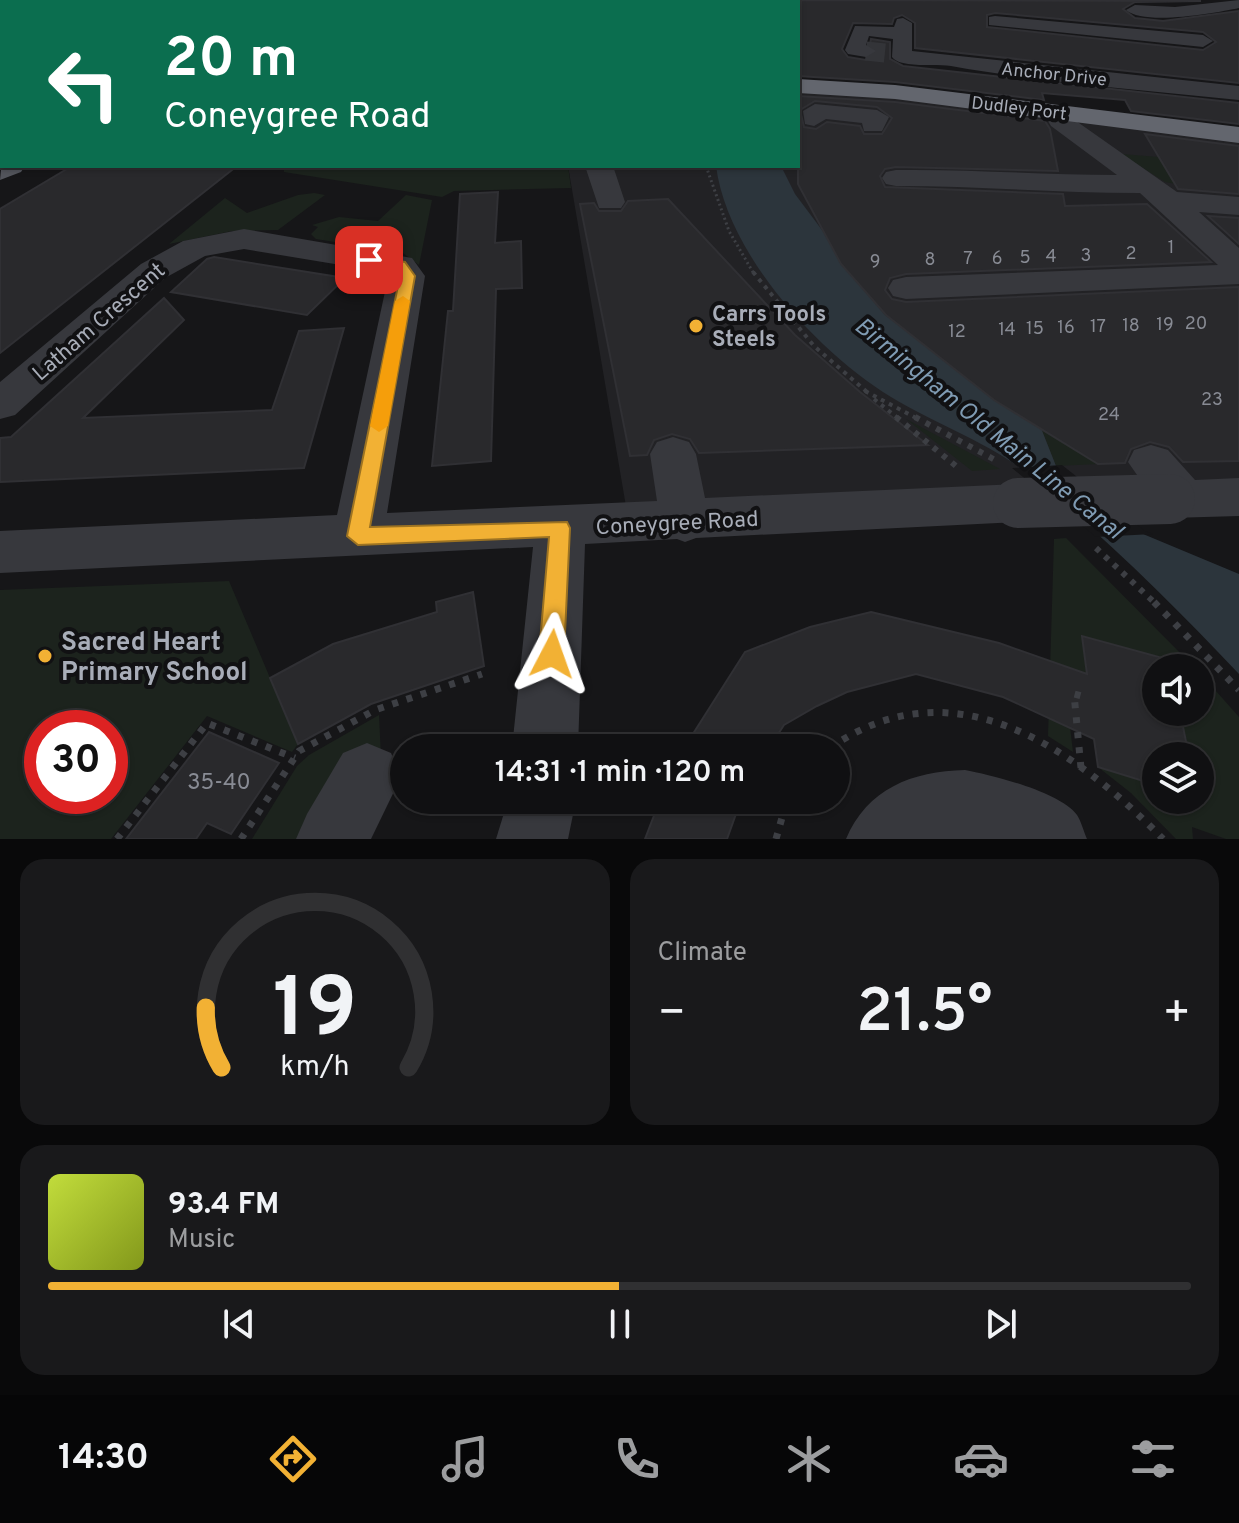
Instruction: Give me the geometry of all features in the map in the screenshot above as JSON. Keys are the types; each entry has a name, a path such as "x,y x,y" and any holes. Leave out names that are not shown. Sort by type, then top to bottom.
{"highway":[{"name":"Dudley Port","path":"800,86 895,92 1239,142"},
{"name":"Dudley Port","path":"800,98 849,108 1070,118 1239,135"}],"street":[{"path":"1120,9 1175,12 1232,3"},
{"path":"1093,7 1102,31"},
{"path":"995,21 1218,38 1175,12"},
{"name":"Anchor Drive","path":"894,49 856,26 855,50 894,49 998,68 1239,93"},
{"path":"814,119 815,111 849,108 877,117 873,126"},
{"path":"1070,118 1160,193 1226,262"},
{"path":"600,168 610,202"},
{"path":"896,178 986,177 1031,184 1160,193 1237,207"},
{"path":"978,208 972,202 1031,204 1160,193"},
{"name":"Latham Crescent","path":"0,405 153,271 195,248 244,239 400,265 408,276 358,536"},
{"path":"1035,288 1226,262"},
{"path":"673,454 685,522"},
{"name":"Coneygree Road","path":"0,552 560,528 1008,504 1168,486 1239,497"},
{"path":"546,734 560,528"},
{"path":"332,839 367,777"},
{"path":"882,839 906,818 962,803 994,808 1030,824 1051,839"},
{"path":"532,839 538,814"}],"path":[{"path":"706,168 713,197 732,237 773,301 865,391 1008,504"},
{"path":"241,839 299,751 339,726 375,710 482,674"},
{"path":"1081,768 1074,694 1089,698"},
{"path":"850,737 912,712 949,712 1014,730 1081,768 1132,806 1163,839"},
{"path":"117,839 207,723 295,758"},
{"path":"776,839 783,814"}],"shaded area":[{"path":"800,92 871,96 1239,138 1239,497 629,524 568,168 800,168"},
{"path":"1121,154 1159,157 1176,184 1165,182"},
{"path":"284,168 568,168 571,188 454,191 442,197 284,172"},
{"path":"298,195 325,195 278,230 232,231 169,244 225,198 247,213"},
{"path":"406,195 432,200 419,265 403,253 316,239 311,234 318,227 312,225 339,217 378,221"},
{"path":"906,419 1000,469 972,471"},
{"path":"1041,428 1098,464 1056,466"},
{"path":"1066,538 1181,654 1142,654 1142,658 1082,637 1088,689 1065,684 1073,752 1048,736 1054,539"},
{"path":"229,581 298,744 292,752 207,716 111,839 0,839 0,590"},
{"path":"1214,689 1239,717 1239,839 1226,839 1192,827 1193,839 1176,839 1152,814 1214,814 1214,742 1187,742 1185,733 1162,726 1214,726"},
{"path":"379,715 382,777 312,839 252,839 297,766 309,755"},
{"path":"1098,767 1142,781 1142,804 1131,793"}],"water":[{"name":"Birmingham Old Main Line Canal","path":"716,168 782,168 795,194 837,250 850,274 885,315 1041,428 1056,466 1143,534 1239,574 1239,674 1135,569 1023,470 994,451 891,397 834,354 780,297 757,265 724,199"}],"pier":[{"path":"1062,465 1145,531 1153,534 1096,537 1012,468"}],"building":[{"path":"800,0 1201,1 1135,2 1123,9 1135,18 1163,21 1239,11 1239,83 915,48 915,23 902,15 894,18 892,24 853,23 842,49 848,57 866,60 879,52 870,44 871,39 890,42 890,59 903,66 1239,103 1239,124 1131,111 1125,100 1042,93 1044,100 895,82 800,76","holes":["995,13 1203,32 1216,42 1203,50 987,27 987,15"]},
{"path":"800,96 895,102 1045,121 1050,129 1058,171 896,167 885,169 880,176 885,187 1063,194 1065,206 1147,204 1211,262 906,274 890,278 885,290 892,299 906,302 1239,287 1239,461 1183,462 1169,447 1150,442 1131,449 1125,463 1098,464 994,400 886,315 841,264 798,184","holes":["815,101 877,107 892,118 882,134 864,134 860,126 827,122 816,129 804,127 800,110"]},
{"path":"1145,134 1239,146 1239,194 1178,189"},
{"path":"69,168 234,168 0,353 0,209"},
{"path":"498,192 495,243 521,241 522,288 496,289 491,461 432,466 448,311 453,311 460,194"},
{"name":"Carrs Tools Steels","path":"668,199 795,335 860,392 928,445 699,453 690,439 672,434 654,440 647,455 630,456 580,204 594,203 599,211 621,211 628,201"},
{"path":"1208,216 1239,218 1239,244"},
{"path":"214,257 345,278 307,315 171,292 207,259"},
{"path":"164,298 184,320 83,418 272,410 299,331 344,328 304,468 0,482 0,438 11,437"},
{"path":"473,592 484,666 371,704 298,744 270,678 333,644 437,612 436,602"},
{"path":"871,612 999,643 1087,674 1082,636 1148,654 1142,654 1142,726 1183,726 1186,742 1142,742 1142,781 1098,767 1094,739 1003,697 916,674 847,692 784,725 778,734 693,734 745,652 810,627"},
{"path":"209,732 279,763 231,834 207,823 196,839 126,839"},
{"path":"655,814 736,814 727,839 645,839"}],"tunnel":[{"path":"866,51 885,53"}],"slow traffic":[{"path":"379,426 403,301"}],"place":[{"name":"Carrs Tools Steels","path":"696,326"},
{"name":"Sacred Heart Primary School","path":"45,656"}],"route":[{"path":"369,260 400,265 408,276 358,536 560,528 552,654"}]}
